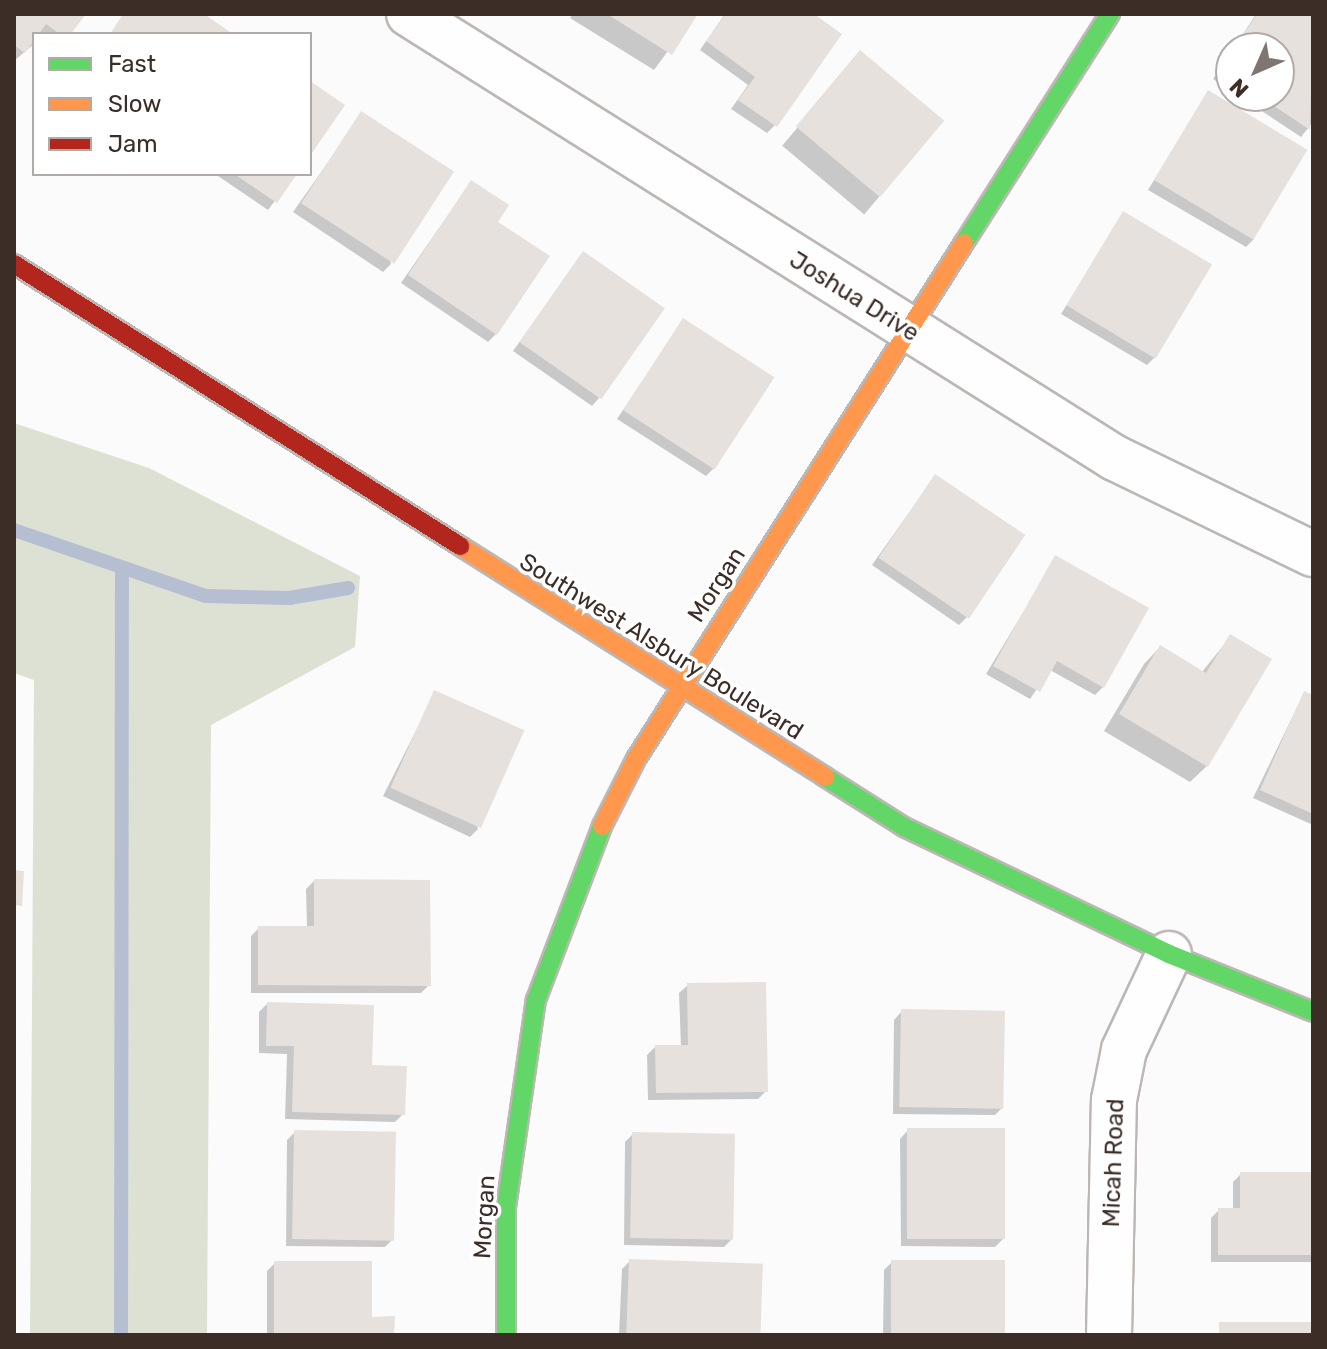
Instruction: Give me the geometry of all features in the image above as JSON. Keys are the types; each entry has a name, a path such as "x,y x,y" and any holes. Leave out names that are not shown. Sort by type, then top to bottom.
{"main road":[{"name":"Morgan","path":"506,1335 506,1207 536,1000 587,857 636,759 680,688 1110,14"},
{"name":"Southwest Alsbury Boulevard","path":"14,264 904,827 1169,954 1313,1012"}],"street":[{"name":"Joshua Drive","path":"409,14 909,332 1115,458 1313,554"},
{"name":"Micah Road","path":"1109,1335 1114,1100 1124,1050 1169,954"}],"shaded area":[{"path":"14,423 149,468 360,576 355,647 211,725 207,1335 30,1335 34,680 14,673"}],"building":[{"path":"14,14 86,14 72,32 57,32 46,24 40,32 32,32 32,43 25,53 14,45"},
{"path":"123,14 204,14 230,32 111,32"},
{"path":"607,14 698,14 672,55"},
{"path":"726,14 814,14 842,34 777,127 738,100 755,77 706,41"},
{"path":"1257,14 1313,14 1310,130 1283,112 1295,112 1295,32 1245,32"},
{"path":"860,50 944,121 880,197 796,127"},
{"path":"312,82 345,105 312,153"},
{"path":"1208,90 1215,94 1215,112 1245,112 1307,150 1253,240 1154,180"},
{"path":"361,111 454,171 394,264 301,203"},
{"path":"237,176 296,176 277,203"},
{"path":"471,180 509,205 498,222 550,256 497,335 408,275"},
{"path":"1123,211 1212,265 1155,359 1066,305"},
{"path":"583,251 665,308 601,399 519,342"},
{"path":"683,318 774,377 715,470 623,410"},
{"path":"935,474 1025,535 969,619 879,558"},
{"path":"1055,555 1149,608 1104,688 1057,661 1040,692 993,666"},
{"path":"1230,634 1272,659 1208,767 1119,714 1160,645 1206,673"},
{"path":"434,690 524,730 481,828 390,788"},
{"path":"1304,691 1313,695 1313,814 1260,790"},
{"path":"14,870 24,871 22,906 14,905"},
{"path":"314,879 430,880 431,986 258,985 258,926 314,926"},
{"path":"766,982 768,1092 656,1093 655,1045 688,1045 687,983"},
{"path":"267,1002 374,1005 372,1065 407,1066 405,1115 292,1112 294,1046 266,1046"},
{"path":"901,1009 1005,1011 1003,1109 899,1107"},
{"path":"907,1128 1005,1128 1005,1239 907,1239"},
{"path":"294,1130 396,1132 394,1241 292,1239"},
{"path":"632,1132 735,1134 733,1240 630,1238"},
{"path":"1240,1172 1313,1172 1313,1255 1218,1255 1218,1208 1240,1208"},
{"path":"629,1259 763,1264 760,1335 626,1335"},
{"path":"891,1260 1005,1260 1005,1335 891,1335"},
{"path":"274,1261 372,1261 372,1317 395,1316 394,1335 274,1335"},
{"path":"1219,1322 1313,1322 1313,1335 1219,1335"}],"waterway":[{"path":"14,530 206,596 289,598 348,588"},
{"path":"121,1335 122,568"}],"traffic: fast":[{"path":"964,243 1110,14"},
{"path":"825,777 904,827 1169,954 1313,1012"},
{"path":"506,1335 506,1207 536,1000 602,826"}],"traffic: slow":[{"path":"602,826 636,759 964,243"},
{"path":"460,546 825,777"}],"traffic: jam":[{"path":"14,264 460,546"}]}
